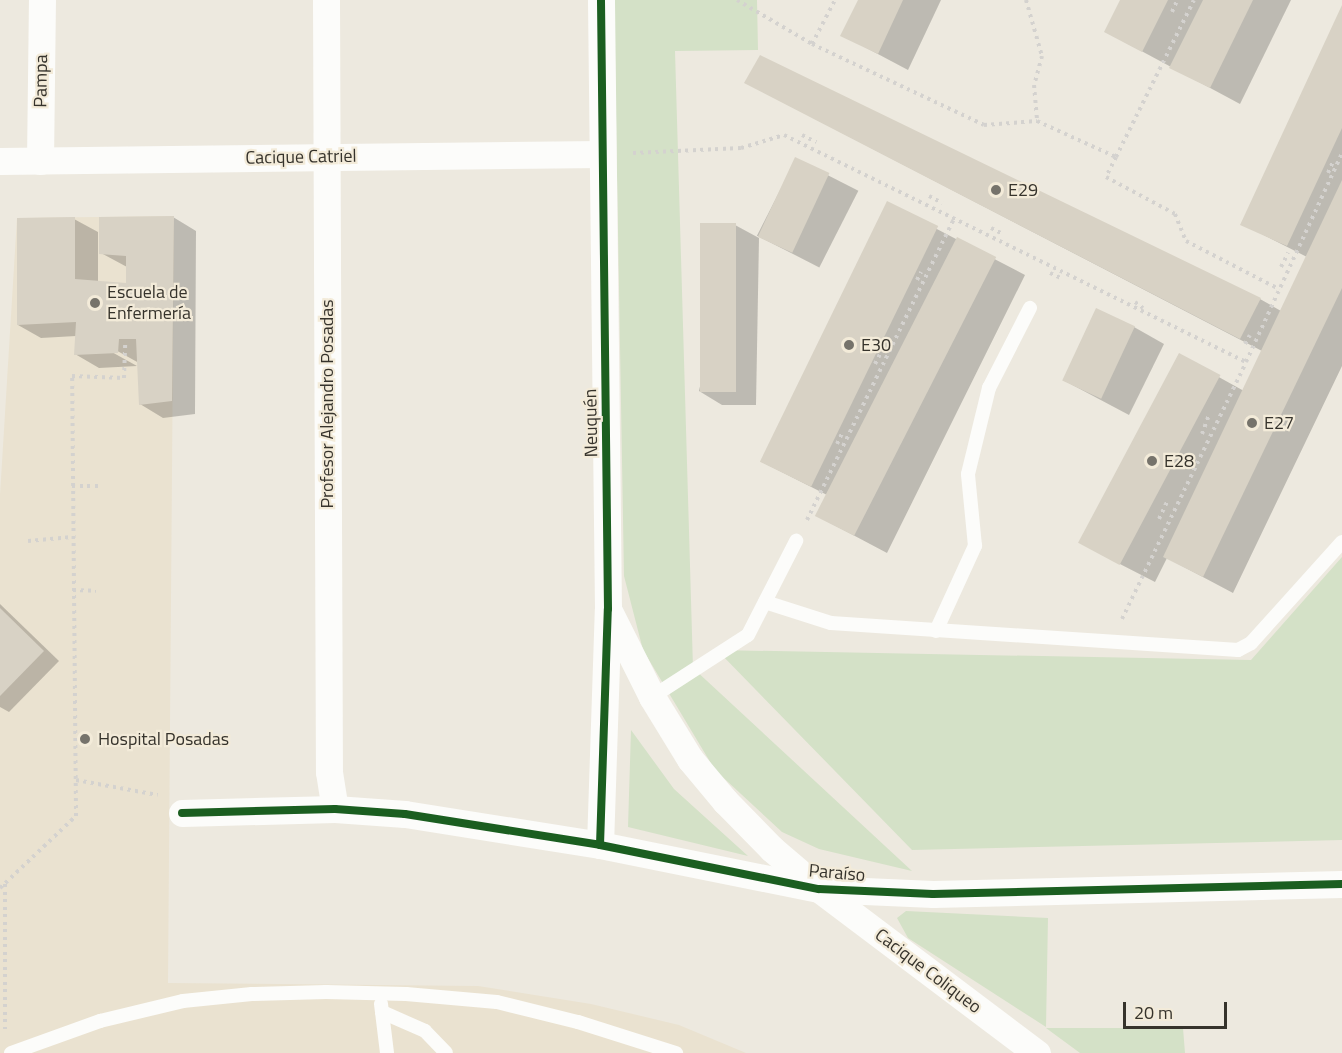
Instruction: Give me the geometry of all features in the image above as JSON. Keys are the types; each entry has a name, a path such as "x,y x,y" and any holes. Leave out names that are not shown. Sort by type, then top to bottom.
{"street":[{"name":"Pampa","path":"40,161 42,0"},
{"name":"Profesor Alejandro Posadas","path":"326,0 329,772 335,808"},
{"name":"Neuquén","path":"600,845 608,609 601,0"},
{"name":"Cacique Catriel","path":"0,161 601,154"},
{"name":"Cacique Coliqueo","path":"608,609 652,697 690,759 725,801 772,849 819,889 1037,1053"},
{"name":"Paraíso","path":"182,813 335,808 405,814 600,845 819,889 933,894 1342,884"}],"lane":[{"path":"936,631 975,546 968,474 989,388 1030,308"},
{"path":"652,697 748,635 796,541"},
{"path":"765,602 831,622 1238,650 1251,643 1342,542"},
{"path":"379,993 387,1053"},
{"path":"10,1053 100,1021 183,1001 252,994 379,993 497,1002 578,1022 675,1053"},
{"path":"382,1012 425,1031 446,1053"}],"path":[{"path":"737,0 813,44 984,125 1037,121 1116,158"},
{"path":"813,44 835,0"},
{"path":"1026,0 1042,56 1034,85 1037,121"},
{"path":"1194,0 1106,177 1175,214 1186,241 1279,289"},
{"path":"1172,12 1177,1"},
{"path":"601,154 741,148 784,135 1246,362"},
{"path":"802,135 816,142"},
{"path":"1111,641 1246,362 1342,153"},
{"path":"1328,173 1333,162"},
{"path":"929,196 942,203"},
{"path":"796,541 954,219"},
{"path":"991,228 1003,234"},
{"path":"1281,267 1288,253"},
{"path":"917,280 921,272"},
{"path":"1050,273 1063,279"},
{"path":"1135,302 1143,308"},
{"path":"1245,344 1250,334"},
{"path":"0,888 76,816 72,376 124,378 125,341"},
{"path":"875,364 881,352"},
{"path":"1202,434 1209,415"},
{"path":"837,444 843,431"},
{"path":"72,486 99,486"},
{"path":"1159,519 1167,502"},
{"path":"28,541 72,537"},
{"path":"73,590 96,591"},
{"path":"76,780 159,796"},
{"path":"5,883 5,1030"}],"shaded area":[{"name":"Hospital Posadas","path":"174,216 168,983 478,986 591,1004 679,1025 746,1053 0,1053 0,495 17,218"}],"green space":[{"path":"614,0 757,0 758,50 675,51 693,668 912,871 819,849 782,832 715,770 643,650 624,576"},
{"path":"1342,557 1342,840 912,850 717,650 1251,660"},
{"path":"631,730 674,789 748,856 628,827"},
{"path":"906,911 1048,918 1046,1028 908,938 897,918"},
{"path":"1046,1028 1183,1028 1185,1053 1080,1053"}],"building":[{"path":"858,0 903,0 878,54 840,36"},
{"path":"1120,0 1168,0 1142,52 1104,32"},
{"path":"1203,0 1253,0 1210,88 1169,68"},
{"path":"1342,5 1342,128 1287,246 1240,225"},
{"name":"E29","path":"760,55 1261,298 1240,339 744,83"},
{"path":"795,157 829,173 792,253 758,237"},
{"name":"E27","path":"1342,180 1342,288 1203,577 1163,557"},
{"name":"E30","path":"887,201 938,226 811,487 760,462"},
{"name":"Escuela de Enfermería","path":"174,216 172,401 139,405 136,339 119,339 118,353 74,355 76,322 17,325 17,218 75,217 75,279 126,283 126,256 99,254 99,217"},
{"path":"700,223 736,223 736,392 700,392"},
{"name":"E30","path":"957,237 996,257 854,536 815,516"},
{"path":"1096,308 1135,326 1101,399 1062,381"},
{"name":"E28","path":"1179,353 1220,375 1120,565 1078,543"},
{"path":"0,608 44,651 0,696"}],"cycle path":[{"path":"600,845 608,609 601,0"},
{"path":"182,813 335,809 405,814 600,845 819,889 933,894 1342,884"}],"place":[{"name":"E29","path":"996,190"},
{"name":"Escuela de Enfermería","path":"95,303"},
{"name":"E30","path":"849,345"},
{"name":"E27","path":"1252,423"},
{"name":"E28","path":"1152,461"},
{"name":"Hospital Posadas","path":"85,739"}]}
